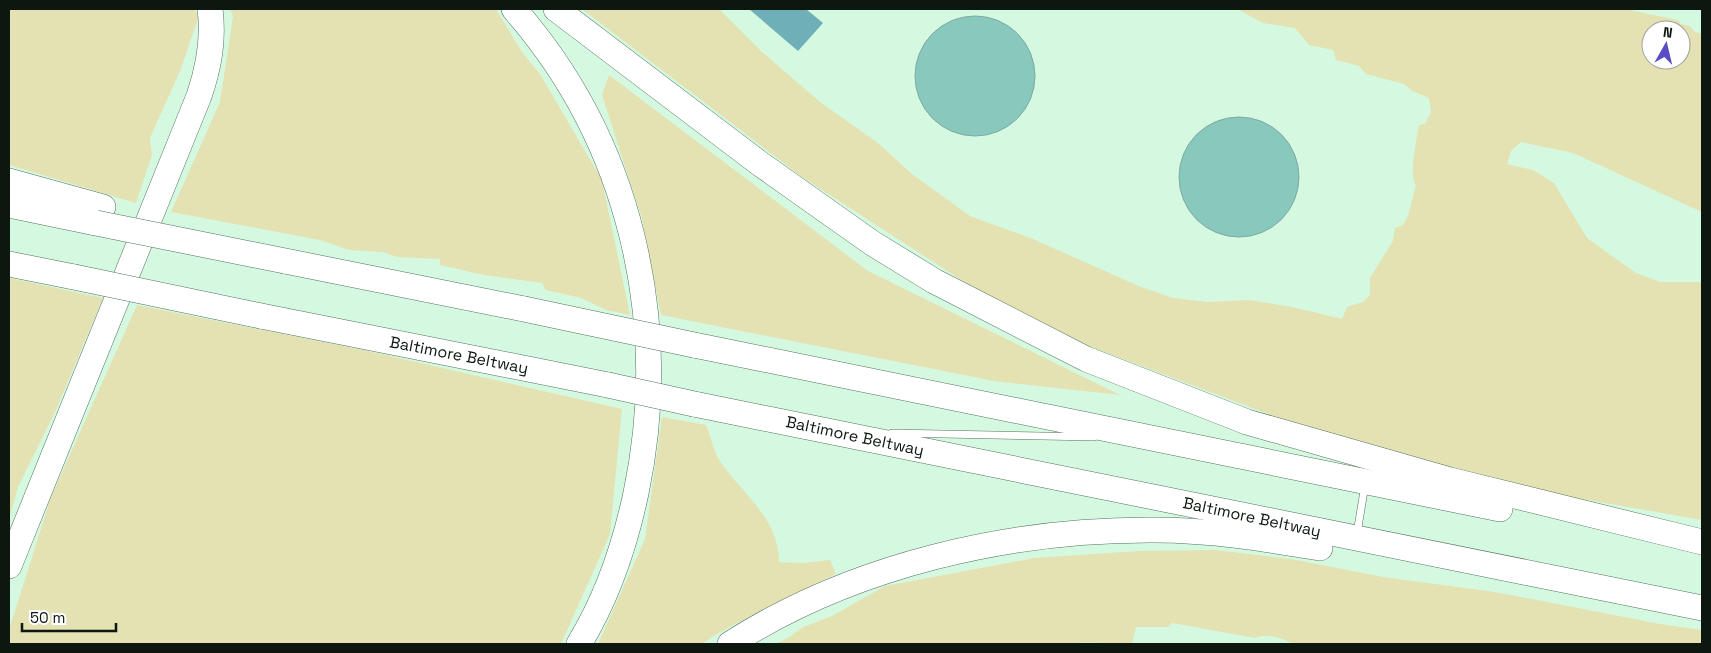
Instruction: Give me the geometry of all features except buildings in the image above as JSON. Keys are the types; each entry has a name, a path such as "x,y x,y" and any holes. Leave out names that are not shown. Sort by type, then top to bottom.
{"highway":[{"path":"9,566 199,96 211,54 210,9"},
{"path":"514,9 554,60 579,100 600,141 630,223 647,310 648,399 643,460 620,552 604,594 579,644"},
{"path":"556,9 759,163 872,243 934,281 1086,359 1247,422 1450,480 1702,542"},
{"path":"9,181 99,215 285,262 1366,482 1702,548"},
{"path":"9,205 99,215"},
{"name":"Baltimore Beltway","path":"9,264 1702,608"},
{"path":"730,644 787,612 834,591 930,559 986,546 1096,531 1156,530 1267,539 1551,590 1702,612"}],"lane":[{"path":"832,432 1156,439"},
{"path":"1356,539 1366,482"}],"shaded area":[{"path":"9,9 195,9 198,19 180,71 150,138 152,155 136,203 9,165"},
{"path":"230,9 496,9 522,52 540,74 602,180 630,315 606,310 581,298 546,290 542,283 484,275 440,265 440,259 397,257 383,252 349,250 320,240 171,212 220,102 233,16"},
{"path":"582,9 719,9 760,50 820,102 878,143 912,174 970,216 1033,239 1141,287 1173,298 1208,302 1249,300 1292,307 1342,319 1347,307 1363,302 1370,295 1370,278 1393,241 1395,228 1403,225 1408,216 1416,185 1413,165 1419,125 1425,124 1431,112 1429,98 1412,91 1404,84 1366,74 1359,66 1336,60 1333,50 1309,45 1295,28 1263,23 1237,9 1625,9 1678,20 1641,20 1641,70 1691,70 1691,27 1695,32 1702,34 1702,212 1573,153 1521,142 1511,151 1507,164 1533,170 1554,183 1587,238 1636,273 1660,282 1702,282 1702,520 1509,486 1289,422 1089,346 972,287 802,177"},
{"path":"609,75 868,271 1120,395 994,381 661,315 642,219 602,95"},
{"path":"9,278 103,298 56,410 18,487 9,520"},
{"path":"137,305 368,351 622,409 610,534 561,644 9,644 9,630 51,497"},
{"path":"662,417 706,425 720,461 758,507 773,532 779,562 803,563 830,560 836,574 760,611 702,644 598,644 645,539"},
{"path":"1215,550 1291,559 1383,577 1495,592 1660,624 1702,630 1702,644 1293,644 1275,637 1255,638 1172,623 1168,627 1136,627 1132,644 775,644 788,638 803,627 832,616 885,586 1034,558 1139,551"}],"water":[{"path":"749,9 806,9 823,23 798,51"}]}
